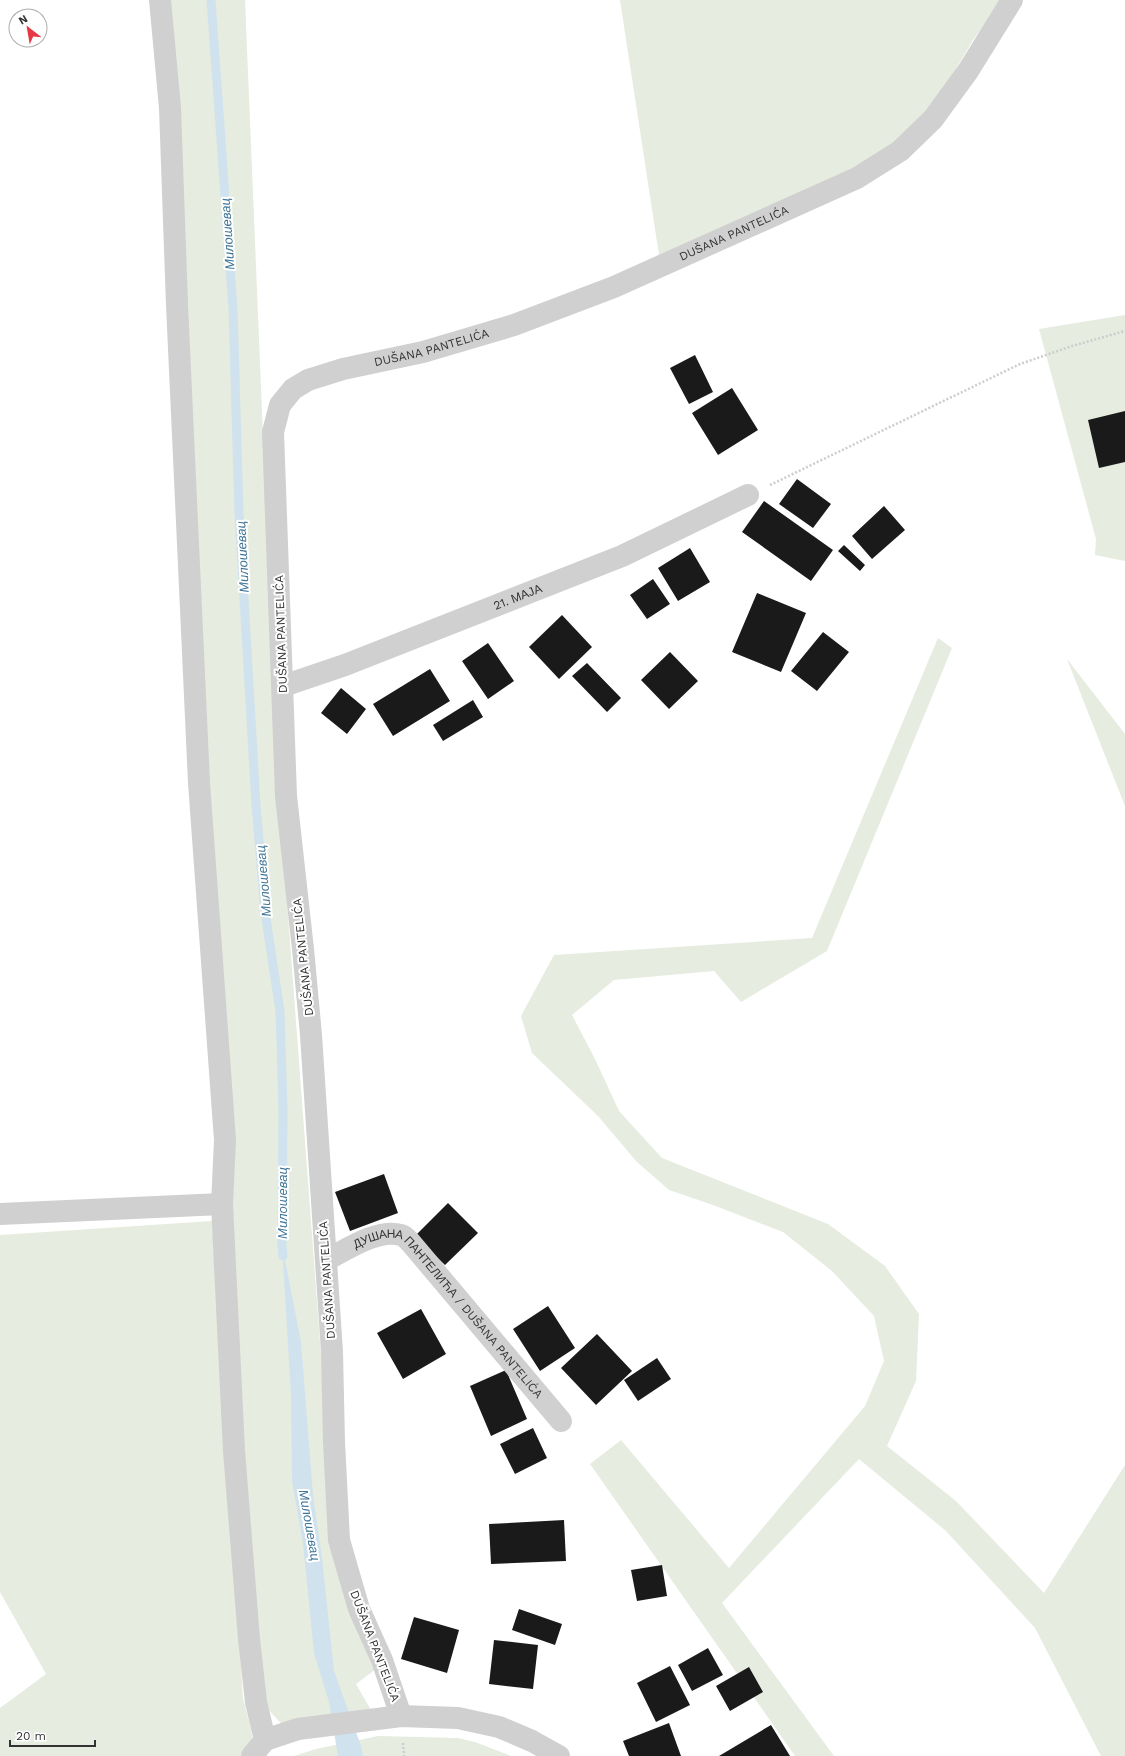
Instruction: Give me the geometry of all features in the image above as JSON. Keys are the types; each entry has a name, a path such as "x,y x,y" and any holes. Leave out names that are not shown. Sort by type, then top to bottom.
{"street":[{"path":"160,0 170,108 177,305 199,783 225,1140 222,1204 234,1451 249,1639 256,1702 265,1740"},
{"name":"DUŠANA PANTELIĆA","path":"401,1716 382,1660 359,1609 339,1540 334,1442 332,1352 311,1035 286,796 273,432 280,405 294,389 308,380 343,370 423,352 514,325 614,287 857,178 900,151 933,119 968,71 1012,0"},
{"name":"21. МАЈА","path":"283,686 345,666 622,556 748,495"},
{"path":"0,1214 222,1204"},
{"name":"ДУШАНА ПАНТЕЛИЋА / DUŠANA PANTELIĆA","path":"326,1260 376,1236 391,1234 403,1236 411,1243 561,1421"},
{"path":"252,1756 265,1740 298,1729 401,1716 458,1718 499,1727 532,1741 559,1756"}],"path":[{"path":"748,495 1020,364 1072,346 1125,331"}],"shaded area":[{"path":"168,0 245,0 265,484 286,888 327,1435 376,1669 356,1684 375,1717 288,1731 265,1706 240,1450"},
{"path":"620,0 1003,0 973,40 944,89 907,134 864,169 659,255"},
{"path":"1125,315 1125,561 1095,555 1096,539 1039,329"},
{"path":"938,638 952,648 827,951 741,1002 714,971 614,980 572,1015 595,1059 619,1111 662,1158 828,1224 885,1266 919,1314 916,1381 887,1446 956,1501 1044,1593 1125,1465 1125,1756 1101,1756 1035,1628 946,1531 859,1459 722,1603 834,1756 795,1756 590,1464 621,1440 729,1568 865,1406 884,1361 874,1316 832,1271 783,1232 669,1190 636,1161 598,1116 532,1053 521,1016 554,955 812,938"},
{"path":"1067,659 1125,734 1125,806"},
{"path":"212,1221 243,1698 254,1748 248,1756 0,1756 0,1708 46,1674 0,1592 0,1235"},
{"path":"378,1736 458,1738 475,1742 511,1756 294,1756 316,1749"}],"water":[{"path":"282,1245 301,1342 313,1496 322,1558 334,1671 361,1746 363,1756 338,1756 329,1702 314,1653 303,1543 292,1481 291,1394"}],"building":[{"path":"695,355 713,392 689,404 670,368"},
{"path":"732,388 758,430 718,455 692,413"},
{"path":"1125,411 1125,462 1099,468 1088,420"},
{"path":"797,479 831,504 813,528 779,504"},
{"path":"764,501 833,550 811,581 742,532"},
{"path":"884,506 905,530 872,559 852,536"},
{"path":"844,545 865,565 860,571 838,551"},
{"path":"690,548 710,582 678,601 658,568"},
{"path":"653,579 670,604 647,619 630,595"},
{"path":"757,593 806,613 781,672 732,652"},
{"path":"562,615 592,647 559,679 529,647"},
{"path":"823,632 849,652 817,691 791,671"},
{"path":"488,643 514,681 488,699 462,661"},
{"path":"670,652 698,681 669,709 641,680"},
{"path":"587,663 621,698 607,712 572,676"},
{"path":"430,669 450,701 393,736 373,704"},
{"path":"341,688 366,709 347,734 321,713"},
{"path":"473,700 483,717 443,741 433,725"},
{"path":"384,1174 398,1213 350,1231 335,1192"},
{"path":"448,1203 478,1233 445,1265 415,1236"},
{"path":"548,1306 575,1348 540,1371 513,1329"},
{"path":"421,1309 446,1354 403,1379 377,1333"},
{"path":"597,1334 632,1371 596,1405 561,1368"},
{"path":"657,1358 671,1379 638,1401 624,1380"},
{"path":"506,1370 527,1419 491,1436 470,1386"},
{"path":"533,1428 547,1458 515,1474 500,1444"},
{"path":"564,1520 566,1561 491,1564 489,1524"},
{"path":"662,1565 667,1596 637,1601 631,1570"},
{"path":"519,1609 562,1624 555,1645 512,1630"},
{"path":"414,1617 459,1630 447,1673 401,1659"},
{"path":"494,1640 538,1645 533,1689 489,1684"},
{"path":"708,1648 723,1675 692,1691 678,1665"},
{"path":"670,1666 690,1705 656,1722 637,1683"},
{"path":"749,1667 763,1692 730,1711 716,1686"},
{"path":"669,1723 681,1756 629,1756 623,1741"},
{"path":"771,1725 790,1756 719,1756"}],"waterway":[{"name":"Милошевац","path":"211,0 233,308 239,513 256,805 265,912 280,1011 283,1110 283,1256"}]}
